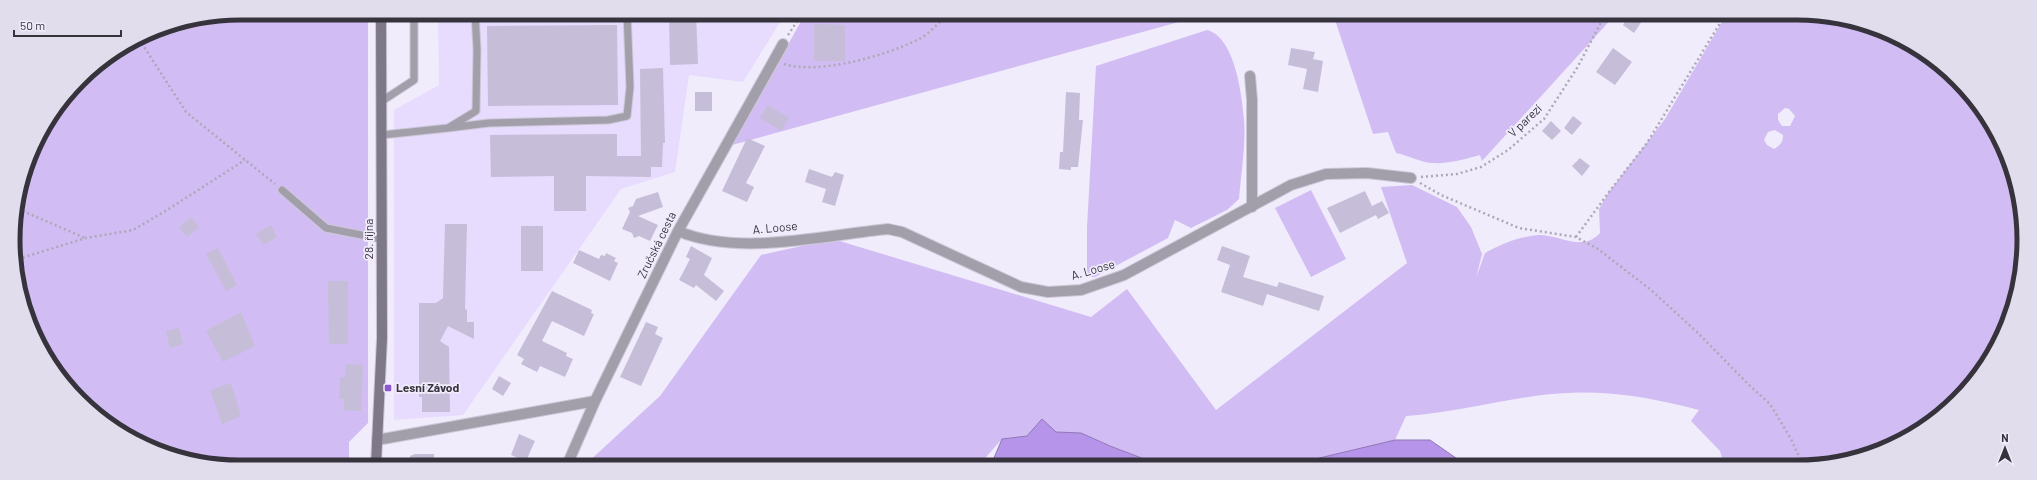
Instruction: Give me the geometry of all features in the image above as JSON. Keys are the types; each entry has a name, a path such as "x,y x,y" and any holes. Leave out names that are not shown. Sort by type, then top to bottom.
{"main road":[{"name":"28. října","path":"376,460 382,338 381,20"}],"street":[{"name":"Zručská cesta","path":"569,460 595,400 678,231 783,44"},
{"path":"1250,76 1252,100 1252,207"},
{"name":"A. Loose","path":"678,231 690,236 739,244 771,243 888,228 902,232 955,258 1021,287 1048,292 1081,290 1124,275 1291,185 1326,174 1367,173 1410,178"},
{"path":"377,440 595,400"}],"lane":[{"path":"382,100 414,80 414,20"},
{"path":"448,128 476,111 477,49 475,20"},
{"path":"382,135 489,123 608,120 627,116 630,87 627,20"},
{"path":"282,190 326,228 382,239"}],"path":[{"path":"783,44 798,20"},
{"path":"774,60 797,68 841,64 874,56 918,40 943,20"},
{"name":"V parezí","path":"1410,178 1457,174 1480,167 1508,150 1544,119 1577,68 1603,20"},
{"path":"1576,237 1647,143 1722,20"},
{"path":"142,44 186,112 282,190"},
{"path":"21,258 86,238 133,230 245,160"},
{"path":"1410,178 1441,195 1519,228 1576,237 1598,249 1651,290 1698,333 1749,385 1770,404 1791,439 1801,460"},
{"path":"22,211 86,238"}],"shaded area":[{"path":"226,20 368,20 368,423 349,442 349,460 226,460 183,453 130,431 106,415 84,396 65,374 49,350 27,297 20,254 20,226 27,183 49,130 65,106 84,84 106,65 130,49 183,27"},
{"path":"438,20 781,20 743,82 689,75 675,172 621,189 463,415 394,420 394,110 439,85"},
{"path":"802,20 1186,20 732,145"},
{"path":"1335,20 1610,20 1482,161 1480,155 1445,163 1428,163 1396,153 1388,132 1373,134"},
{"path":"1723,20 1811,20 1854,27 1907,49 1931,65 1953,84 1972,106 1988,130 2010,183 2017,226 2017,254 2010,297 1988,350 1972,374 1953,396 1931,415 1907,431 1868,448 1840,456 1811,460 1723,460 1720,451 1691,421 1699,410 1641,397 1582,392 1542,395 1440,412 1406,416 1395,440 1311,460 1147,460 1081,433 1056,432 1002,439 983,460 590,460 660,396 761,255 833,239 1091,317 1127,289 1216,410 1407,263 1381,187 1412,185 1457,207 1471,227 1482,254 1476,278 1485,253 1510,241 1538,235 1546,235 1578,242 1586,242 1593,239 1600,233 1599,209 1609,192 1665,119","holes":["1785,108 1789,109 1795,116 1790,126 1782,126 1778,120 1778,114","1775,130 1783,135 1781,144 1774,149 1767,145 1764,140 1768,132"]},
{"path":"1207,30 1217,35 1224,43 1235,68 1239,82 1243,109 1244,149 1239,199 1227,210 1191,228 1175,220 1168,238 1095,277 1087,277 1087,227 1096,66"},
{"path":"1311,190 1346,259 1311,277 1275,208"},
{"path":"1042,419 1056,432 1081,433 1147,460 993,460 1002,439 1027,436"},
{"path":"1395,440 1430,440 1459,460 1311,460"}],"building":[{"path":"669,20 696,20 698,64 670,65"},
{"path":"1626,20 1643,20 1634,33 1623,25"},
{"path":"814,24 845,25 845,61 814,61"},
{"path":"617,25 618,105 488,106 487,26"},
{"path":"1291,48 1315,52 1313,59 1323,61 1318,92 1303,89 1307,69 1288,65"},
{"path":"1613,48 1632,62 1615,85 1596,72"},
{"path":"663,68 665,143 663,143 662,167 651,167 651,177 586,176 586,211 554,211 554,176 491,177 490,135 617,134 617,156 641,156 640,69"},
{"path":"695,92 712,92 712,111 695,111"},
{"path":"1066,92 1080,93 1079,120 1083,120 1078,167 1071,167 1071,170 1059,169 1060,152 1063,152"},
{"path":"768,105 789,118 781,131 760,118"},
{"path":"1573,116 1582,123 1572,135 1564,128"},
{"path":"1551,121 1561,131 1552,140 1542,131"},
{"path":"747,138 765,146 746,183 754,187 747,202 722,191"},
{"path":"1580,158 1590,166 1582,176 1572,166"},
{"path":"809,169 832,177 835,172 844,175 835,206 822,202 826,189 805,182"},
{"path":"1365,191 1372,206 1382,201 1389,213 1378,219 1376,215 1340,233 1327,208"},
{"path":"658,192 663,207 638,216 658,225 650,241 639,236 634,238 632,233 622,229 630,212 628,208 633,206 636,199"},
{"path":"191,217 199,227 187,237 179,227"},
{"path":"445,224 467,224 465,309 467,310 467,322 474,322 474,339 448,326 440,341 449,347 450,412 422,412 422,397 419,397 419,303 436,303 443,298"},
{"path":"271,225 277,237 263,245 256,234"},
{"path":"521,226 543,226 543,271 521,271"},
{"path":"691,246 712,258 704,275 724,291 716,301 696,285 694,288 679,280 690,259 686,257"},
{"path":"1222,246 1250,256 1243,277 1277,287 1279,282 1324,296 1319,311 1267,294 1263,306 1221,292 1230,265 1217,260"},
{"path":"218,248 237,285 226,291 206,254"},
{"path":"579,250 599,259 601,255 605,256 606,253 616,258 614,261 618,263 610,281 573,263"},
{"path":"328,281 348,281 348,344 329,344"},
{"path":"552,291 592,310 591,313 594,314 584,336 552,321 542,341 567,353 566,356 573,359 565,377 540,366 537,372 521,364 524,359 517,355"},
{"path":"241,312 255,346 223,362 206,331"},
{"path":"646,322 658,327 655,334 663,338 641,386 620,377"},
{"path":"179,328 183,344 170,348 166,331"},
{"path":"346,364 363,365 361,411 344,410 344,399 339,399 340,377 345,377"},
{"path":"499,376 511,383 503,396 492,389"},
{"path":"231,383 241,416 222,424 210,390"},
{"path":"519,434 535,441 526,460 511,455"},
{"path":"415,454 434,454 434,460 410,460 410,456"}],"place":[{"name":"Lesní Závod","path":"388,388"}]}
